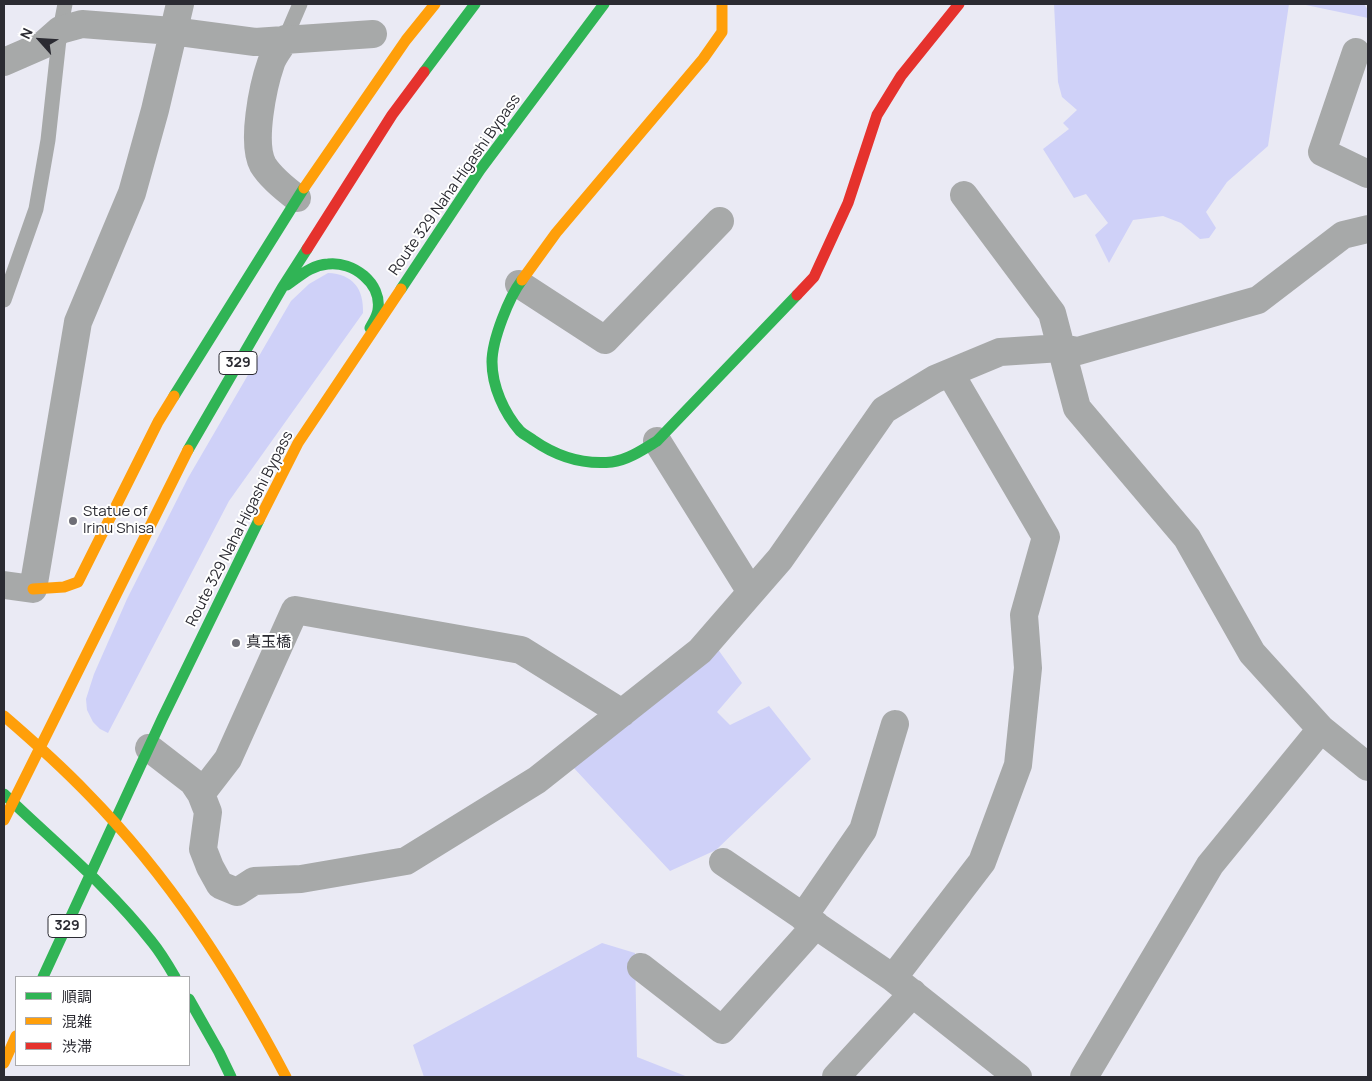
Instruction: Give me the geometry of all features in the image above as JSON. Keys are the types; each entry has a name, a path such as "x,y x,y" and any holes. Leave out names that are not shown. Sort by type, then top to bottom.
{"main road":[{"path":"33,589 64,588 78,582 158,422 297,198 406,40 435,4"},
{"name":"329","path":"4,820 8,798 40,745 187,452 282,288 392,115 476,4"},
{"name":"Route 329 Naha Higashi Bypass","path":"43,976 149,748 262,513 298,443 480,170 604,4"},
{"path":"722,4 724,6 722,32 708,52 556,233 519,284 496,334 492,361 495,386 507,412 521,432 543,447 565,458 613,462 636,454 657,441 814,277 848,203 877,115 901,76 959,4"},
{"path":"282,288 316,266 337,263 358,269 373,285 379,308 362,348"},
{"path":"4,716 40,745 115,822 150,864 216,954 245,1000 286,1077"},
{"path":"8,798 90,875 127,913 153,943 174,976"},
{"path":"190,1001 231,1077"},
{"path":"4,1075 5,1060 15,1038"}],"street":[{"path":"4,585 33,589 78,322 132,193 155,110 172,31 180,4"},
{"path":"4,62 44,45 60,30 82,24 172,31 255,42 373,34"},
{"path":"285,39 272,61 260,107 258,144 263,165 282,187 297,198"},
{"path":"1356,52 1322,152 1368,174"},
{"path":"964,195 1052,313 1077,408 1187,538 1252,653 1321,729 1368,767"},
{"path":"519,284 605,340 720,221"},
{"path":"149,748 192,782 201,794 208,812 203,849 220,885 237,892 254,881 300,879 406,861 537,780 700,651 780,559 884,410 935,379 1000,352 1060,348 1078,351 1258,300 1343,235 1368,229"},
{"path":"836,1077 903,986 982,862 1018,765 1028,668 1024,615 1046,537 950,373"},
{"path":"657,441 751,592"},
{"path":"201,794 228,759 295,610 521,650 622,713"},
{"path":"641,967 722,1030 809,921 863,830 895,724"},
{"path":"1084,1077 1210,865 1321,729"},
{"path":"723,862 903,986 1018,1077"}],"lane":[{"path":"4,300 36,209 48,140 60,30 65,4"},
{"path":"285,39 300,4"}],"shaded area":[{"path":"1054,4 1289,4 1268,146 1227,182 1206,212 1216,228 1209,238 1200,239 1181,223 1163,216 1133,220 1109,263 1095,235 1108,223 1086,194 1074,198 1043,149 1069,129 1063,123 1077,110 1062,97 1058,82"},
{"path":"1301,4 1364,4 1368,10 1368,18"},
{"path":"328,273 344,276 355,284 363,304 363,313 229,501 108,733 100,729 93,722 87,710 86,699 94,674 127,599 188,478 291,301 309,284"},
{"path":"717,648 742,683 717,712 730,725 769,706 811,759 716,850 670,871 572,766"},
{"path":"602,943 635,953 637,1057 688,1077 424,1077 413,1045"}],"traffic: fast":[{"path":"424,72 475,4"},
{"path":"401,289 480,170 604,4"},
{"path":"174,396 304,188"},
{"path":"188,450 282,288 307,249"},
{"path":"287,285 316,266 337,264 356,270 371,283 378,300 378,310 370,328"},
{"path":"522,280 502,319 495,342 492,362 494,380 500,399 514,424 523,434 560,455 580,461 601,463 624,459 657,441 797,295"},
{"path":"43,976 162,719 259,520"},
{"path":"4,794 118,902 155,946 174,976"},
{"path":"190,1001 231,1077"}],"traffic: slow":[{"path":"304,188 406,40 435,4"},
{"path":"522,280 556,233 703,59 722,32 722,4"},
{"path":"259,520 298,443 401,289"},
{"path":"33,589 64,587 78,582 158,422 174,396"},
{"path":"4,820 188,450"},
{"path":"4,716 77,783 117,825 172,892 244,1001 286,1077"},
{"path":"4,1063 15,1038"}],"traffic: jam":[{"path":"797,295 814,277 848,203 877,115 901,76 959,4"},
{"path":"307,249 392,115 424,72"}],"place":[{"name":"Statue of Irinu Shisa","path":"73,521"},
{"name":"真玉橋","path":"236,643"}]}
